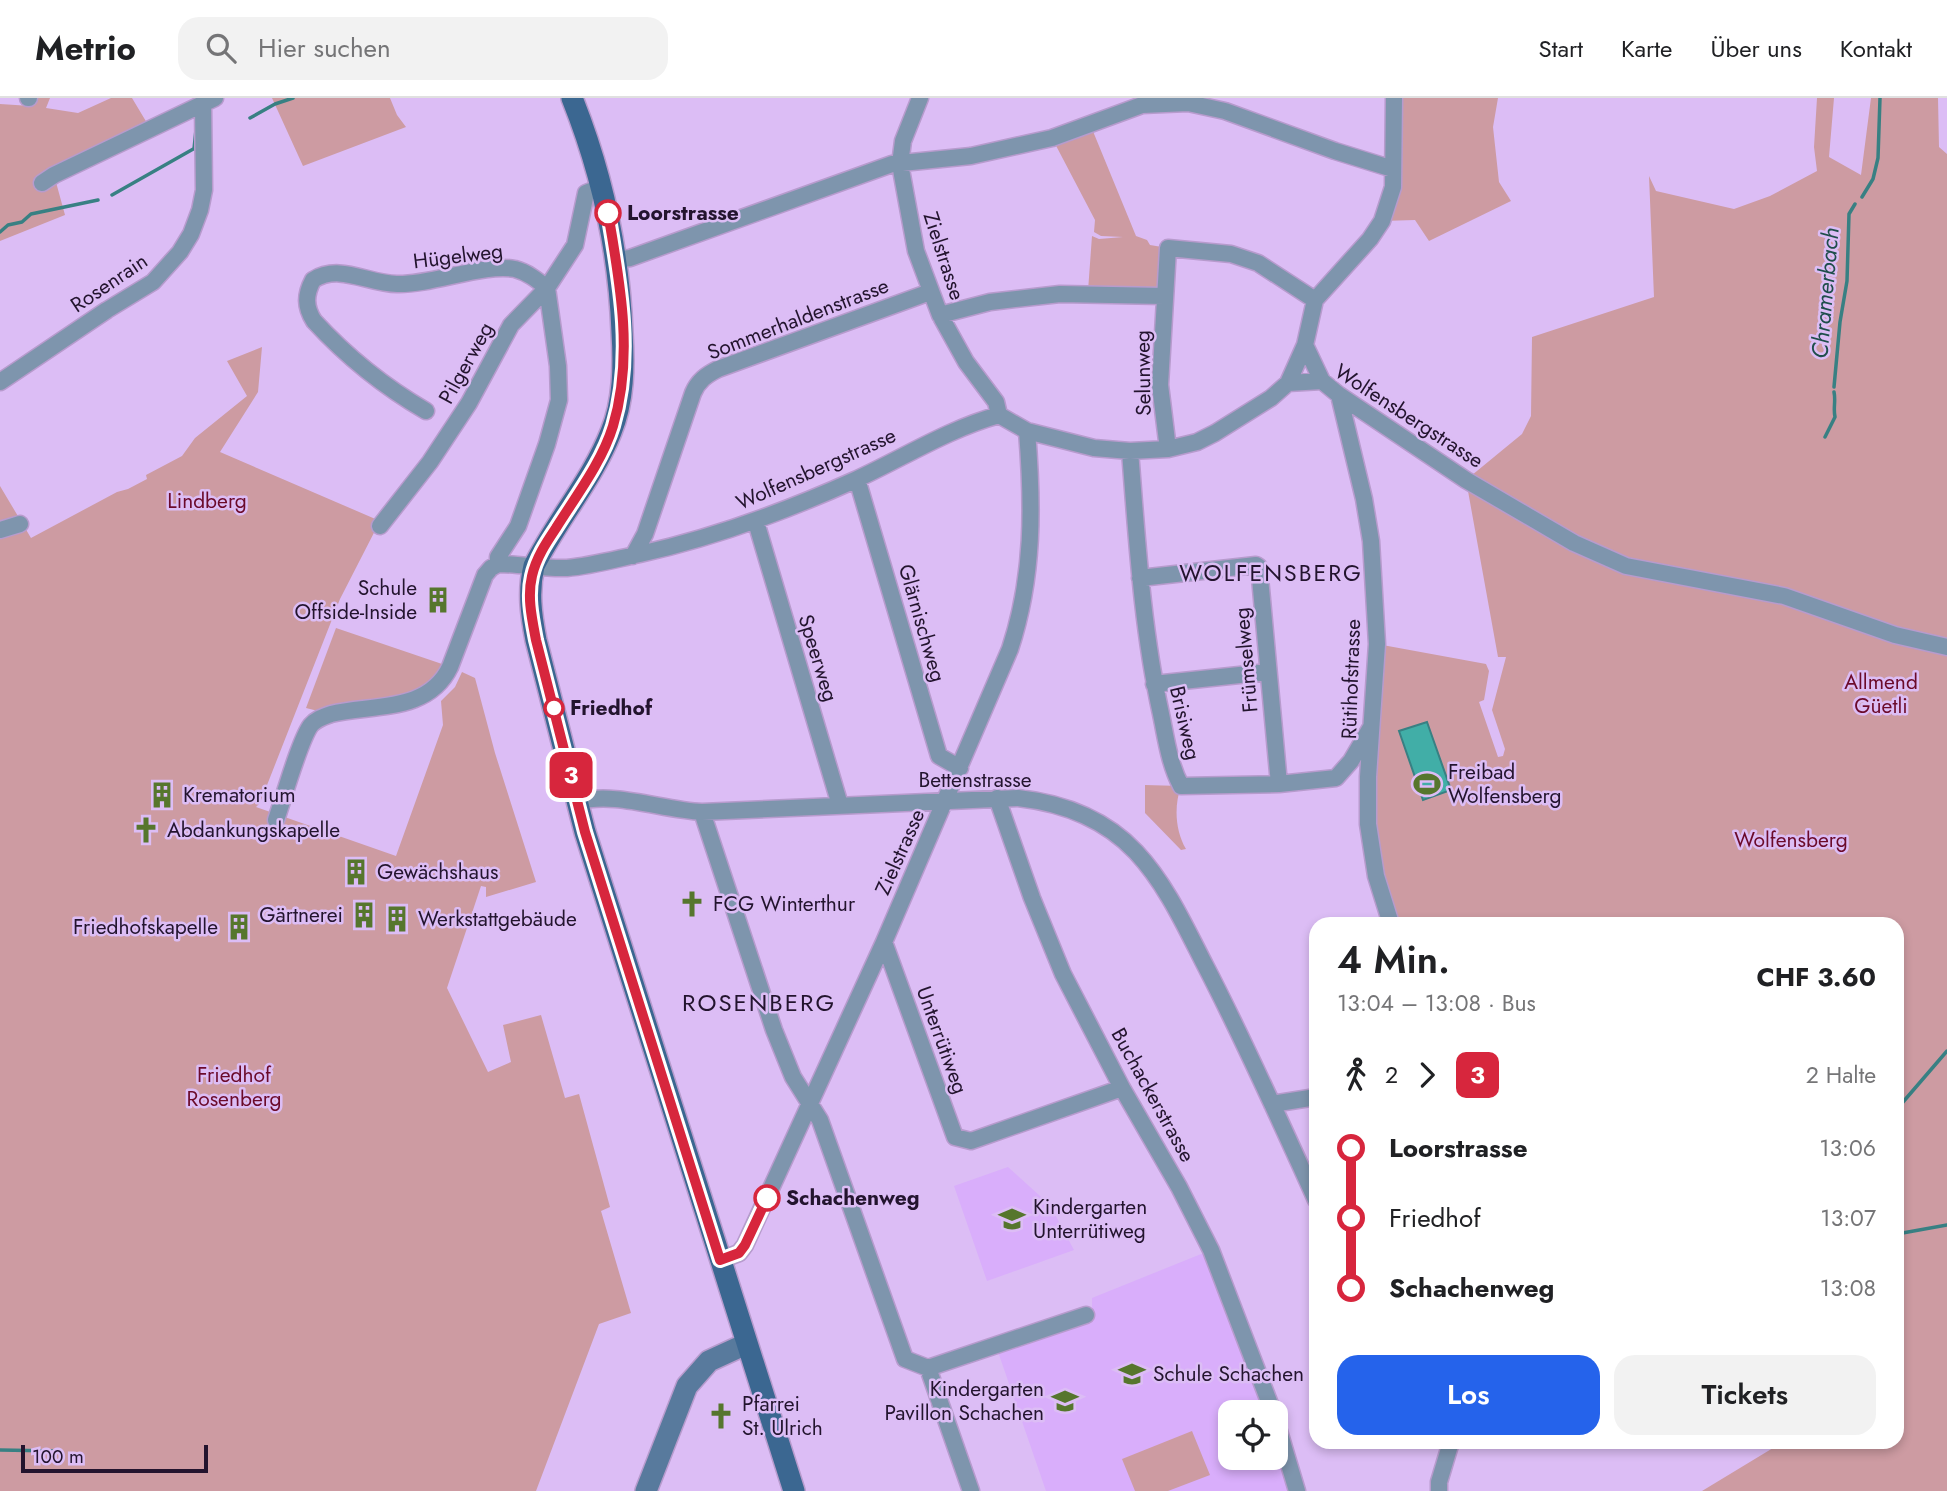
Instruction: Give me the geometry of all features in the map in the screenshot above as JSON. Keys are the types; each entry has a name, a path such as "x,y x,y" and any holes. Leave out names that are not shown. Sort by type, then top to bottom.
{"main road":[{"path":"572,98 601,187 617,260 623,347 621,396 612,429 595,466 534,566 530,609 578,802 794,1491"},
{"path":"646,1491 678,1405 693,1377 709,1361 746,1344"}],"street":[{"name":"Zielstrasse","path":"920,98 903,141 900,164 916,251 940,315 966,362 996,402 999,415"},
{"path":"999,415 1027,431 1094,448 1130,452 1168,449 1197,442 1271,398 1288,383 1305,345 1315,300 1370,239 1382,221 1393,187 1394,98"},
{"path":"42,184 54,175 209,101"},
{"name":"Rosenrain","path":"0,383 153,282 180,252 195,222 204,190 209,101"},
{"path":"617,260 630,258 891,164 971,156 1052,138 1142,106 1188,103 1225,111 1335,151 1394,169"},
{"name":"Pilgerweg","path":"380,526 430,462 462,413 511,325 547,288 575,245 586,192 601,187"},
{"name":"Selunweg","path":"1168,449 1160,385 1168,248 1231,254 1258,263 1315,300"},
{"name":"Hügelweg","path":"426,411 390,391 357,365 314,321 306,297 313,280 332,272 399,284 495,269 514,269 528,274 547,288"},
{"path":"276,820 303,742 311,726 320,718 331,713 409,702 434,690 444,679 485,575 498,564 498,557 518,526 547,444 559,400 557,358 547,288"},
{"name":"Sommerhaldenstrasse","path":"633,555 645,534 693,393 706,375 930,292"},
{"path":"940,315 990,302 1060,294 1164,296"},
{"path":"1305,345 1322,381"},
{"name":"Wolfensbergstrasse","path":"1288,383 1322,381 1466,480 1574,543 1626,566 1784,596 1895,635 1947,647"},
{"name":"Rütihofstrasse","path":"1339,395 1364,499 1371,541 1377,644 1368,824 1376,876 1389,917"},
{"name":"Wolfensbergstrasse","path":"498,564 564,568 687,543 756,522 857,478 915,448 980,420 999,415"},
{"name":"Zielstrasse","path":"720,1260 739,1253 745,1245 884,942 1010,649 1022,613 1029,565 1031,514 1027,431"},
{"name":"Brisiweg","path":"1130,452 1140,578 1154,684 1172,770 1181,786 1279,784 1336,778 1351,761 1371,727"},
{"name":"Glärnischweg","path":"857,478 939,756 960,768"},
{"name":"Speerweg","path":"756,522 841,805"},
{"path":"0,530 20,524"},
{"name":"Frümselweg","path":"1140,578 1256,565 1259,567 1279,784"},
{"path":"1154,684 1268,672"},
{"name":"Bettenstrasse","path":"578,802 600,797 680,811 702,812 997,798 1034,800 1073,810 1110,830 1135,850 1154,874 1179,916 1247,1049 1309,1185"},
{"name":"Buchackerstrasse","path":"997,798 1032,898 1063,974 1122,1088 1164,1157 1211,1250 1268,1400"},
{"path":"702,812 774,1030 793,1077 820,1120 905,1359 928,1368 1086,1315"},
{"name":"Unterrütiweg","path":"884,942 955,1137 971,1141 1122,1088"},
{"path":"1272,1104 1309,1098"},
{"path":"928,1368 971,1491"},
{"path":"1439,1491 1449,1449"},
{"path":"1288,1461 1297,1491"}],"shaded area":[{"path":"1427,722 1451,790 1423,800 1399,731"},
{"name":"Kindergarten Unterrütiweg","path":"1008,1167 1050,1205 1074,1250 987,1281 954,1186"},
{"name":"Schule Schachen","path":"1211,1250 1268,1400 1218,1400 1218,1470 1288,1470 1288,1461 1297,1491 1046,1491 996,1346 1086,1315 1092,1309 1092,1298"}],"green space":[{"path":"34,98 50,98 46,108 78,113 111,98 132,98 147,123 54,175 65,215 0,241 0,104 31,106"},
{"path":"272,98 390,98 406,127 303,166"},
{"path":"1394,98 1498,98 1493,127 1499,182 1511,201 1429,241 1415,220 1382,221"},
{"path":"1817,98 1834,98 1829,157 1861,175 1871,98 1938,98 1939,147 1947,154 1947,1491 1702,1491 1771,1449 1904,1449 1904,917 1389,917 1368,824 1377,644 1486,664 1489,671 1484,700 1479,702 1498,757 1503,756 1505,749 1492,710 1506,657 1498,657 1466,480 1522,434 1531,416 1532,337 1654,297 1649,176 1656,191 1734,209 1770,196 1817,171 1814,147"},
{"path":"1090,124 1136,236 1147,240 1150,245 1168,248 1164,296 1088,291 1092,236 1099,239 1123,237 1101,236 1094,232 1095,220 1052,138"},
{"name":"Friedhof Rosenberg","path":"262,347 258,392 220,452 380,521 340,599 260,803 256,807 396,856 443,725 441,701 455,687 462,672 475,678 495,753 536,882 486,897 486,887 481,886 447,988 488,1072 511,1062 503,1025 541,1015 565,1098 579,1094 610,1207 601,1211 631,1313 599,1324 536,1491 0,1491 0,486 31,538 147,479 146,475 182,456 195,438 247,396 227,361"},
{"path":"336,628 445,665 440,674 419,693 318,711 306,708"},
{"path":"1145,785 1181,786 1177,818 1186,849 1181,850 1145,813"},
{"path":"1192,1431 1210,1475 1168,1491 1135,1491 1122,1459"}],"waterway":[{"path":"250,118 275,104 293,98"},
{"name":"Chramerbach","path":"1862,197 1873,179 1878,158 1880,98"},
{"path":"194,149 197,120"},
{"path":"112,195 195,148"},
{"path":"0,232 8,225 22,222 31,214 98,200"},
{"name":"Chramerbach","path":"1834,387 1847,281 1849,214 1855,204"},
{"name":"Chramerbach","path":"1825,437 1835,417 1834,392"},
{"path":"1904,1101 1947,1051"},
{"path":"1904,1233 1947,1225"},
{"path":"0,1450 56,1451"}],"bus line":[{"name":"3","path":"608,213 617,260 621,310 621,396 612,429 595,466 534,566 530,609 585,832 720,1260 739,1253 767,1198"}],"place":[{"name":"Loorstrasse","path":"608,213"},
{"name":"Schule Offside-Inside","path":"438,600"},
{"name":"Friedhof","path":"554,708"},
{"name":"Freibad Wolfensberg","path":"1427,784"},
{"name":"Krematorium","path":"162,795"},
{"name":"Abdankungskapelle","path":"146,830"},
{"name":"Gewächshaus","path":"356,872"},
{"name":"FCG Winterthur","path":"692,904"},
{"name":"Gärtnerei","path":"364,915"},
{"name":"Werkstattgebäude","path":"397,919"},
{"name":"Friedhofskapelle","path":"239,927"},
{"name":"Schachenweg","path":"767,1198"},
{"name":"Kindergarten Unterrütiweg","path":"1012,1219"},
{"name":"Schule Schachen","path":"1132,1374"},
{"name":"Kindergarten Pavillon Schachen","path":"1065,1401"},
{"name":"Pfarrei St. Ulrich","path":"721,1416"}],"district":[{"name":"WOLFENSBERG","path":"1271,573"},
{"name":"ROSENBERG","path":"759,1002"}],"park label":[{"name":"Lindberg","path":"207,501"},
{"name":"Allmend Güetli","path":"1881,694"},
{"name":"Wolfensberg","path":"1791,840"}]}
